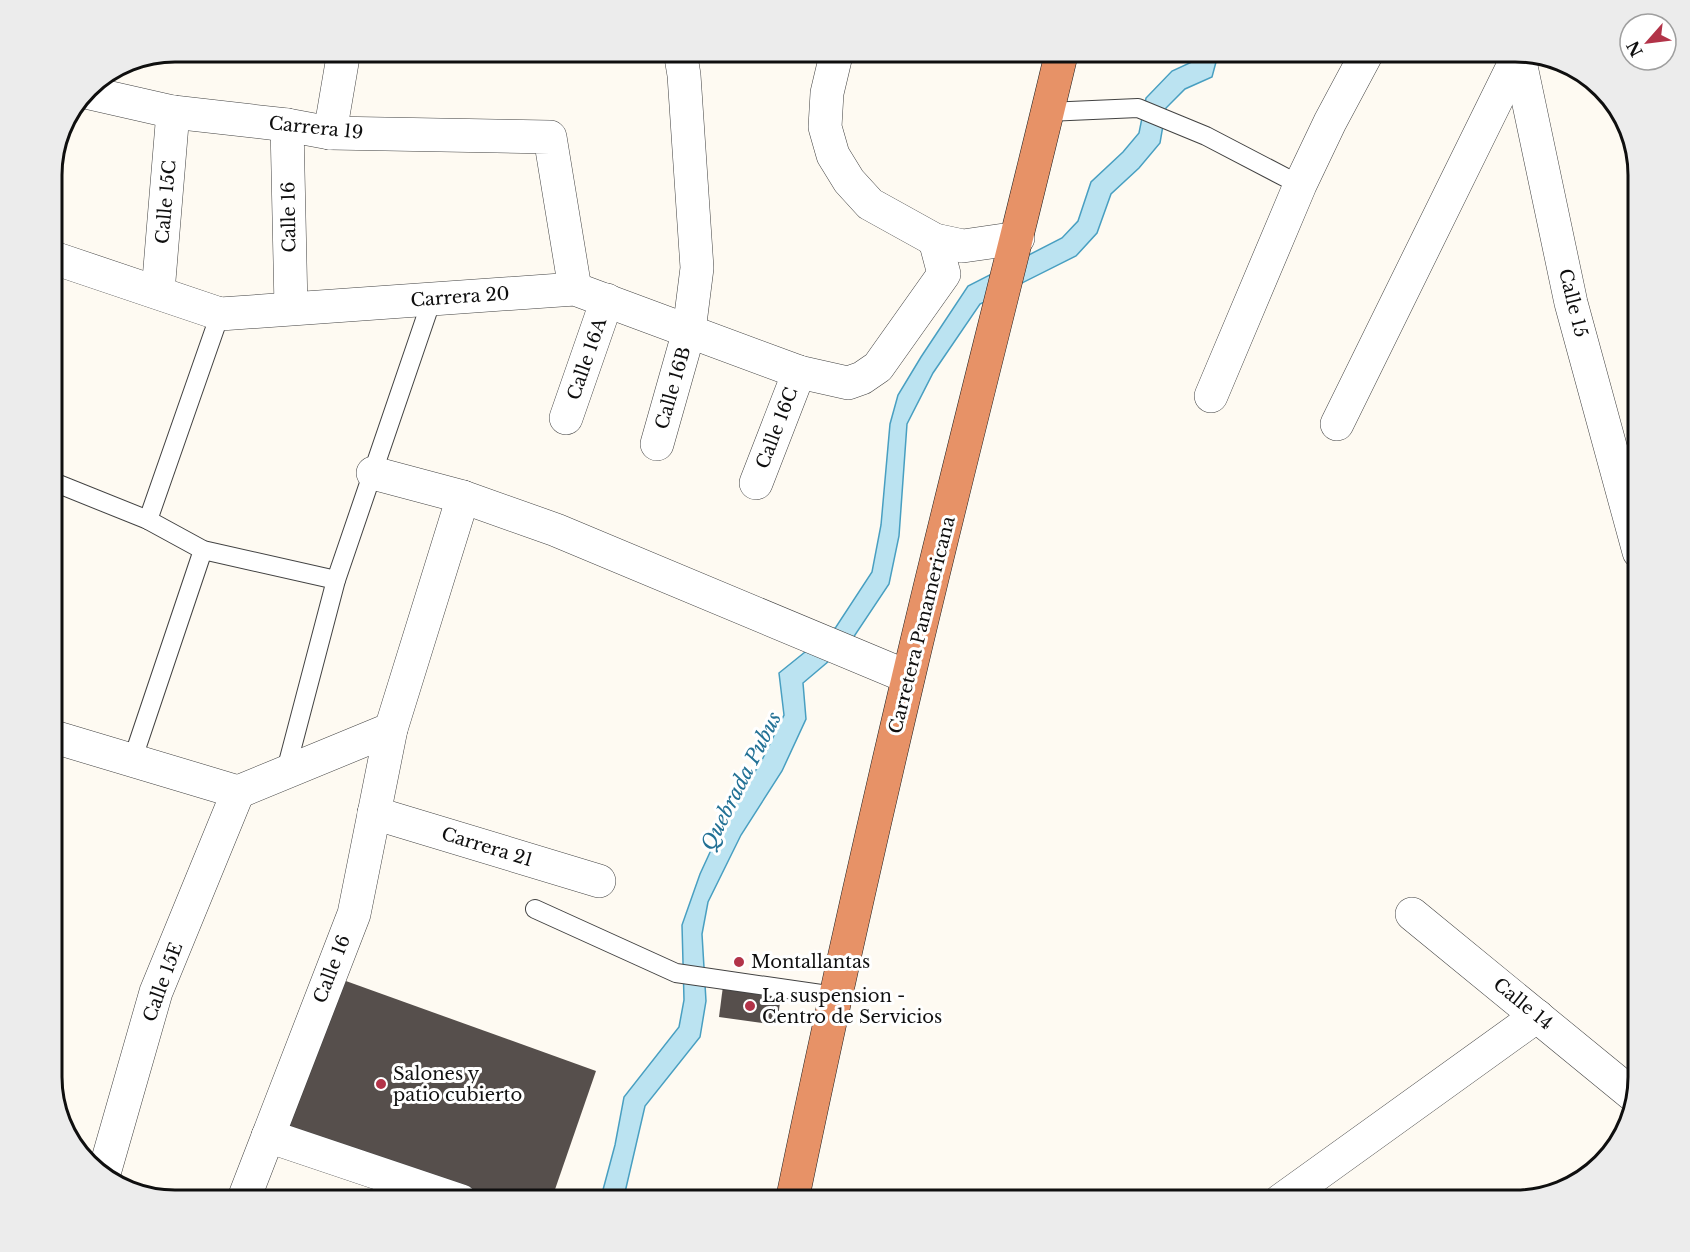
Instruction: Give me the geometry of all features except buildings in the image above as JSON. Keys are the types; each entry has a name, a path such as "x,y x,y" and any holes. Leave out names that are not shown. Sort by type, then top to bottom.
{"highway":[{"name":"Carretera Panamericana","path":"794,1190 835,996 908,677 1059,62"}],"street":[{"path":"330,133 342,62"},
{"name":"Calle 16B","path":"657,444 689,331 697,268 682,62"},
{"path":"834,62 827,93 825,127 832,155 849,181 870,204 935,240 963,246 1017,240"},
{"path":"1210,396 1300,185 1362,62"},
{"path":"1337,424 1515,62"},
{"name":"Calle 15","path":"1521,62 1571,303 1628,512"},
{"name":"Carrera 19","path":"96,94 173,112 287,125 330,133 550,137 575,289"},
{"name":"Calle 15C","path":"158,292 173,112"},
{"name":"Calle 16","path":"287,125 291,308"},
{"name":"Carrera 20","path":"62,261 220,314 575,289 799,372 848,382 862,378 878,367 944,274 935,240"},
{"name":"Calle 16A","path":"566,418 607,300"},
{"name":"Calle 16C","path":"756,483 799,372"},
{"path":"373,473 463,497 556,530 908,677"},
{"name":"Calle 16","path":"247,1190 354,914 392,729 463,497"},
{"path":"62,739 238,792 392,729"},
{"name":"Calle 15E","path":"106,1167 156,992 238,792"},
{"name":"Carrera 21","path":"374,813 599,881"},
{"name":"Calle 14","path":"1412,914 1627,1090"},
{"path":"1295,1190 1537,1016"},
{"path":"268,1136 428,1190"}],"lane":[{"path":"1047,112 1138,108 1206,136 1300,185"},
{"path":"285,774 336,580 432,299"},
{"path":"148,520 220,314"},
{"path":"62,485 148,520 202,550 336,580"},
{"path":"132,761 202,550"},
{"path":"535,909 681,974 835,996"}],"water":[{"path":"1192,62 1216,62 1212,77 1185,89 1166,108 1160,143 1139,168 1111,194 1097,233 1076,256 980,304 933,373 907,424 899,536 889,584 849,644 803,683 806,719 782,771 741,835 708,902 702,934 706,1001 700,1037 645,1106 626,1190 603,1190 615,1145 624,1097 679,1027 684,1000 682,925 700,874 723,824 762,760 784,715 779,673 836,627 872,572 881,525 890,424 898,395 968,286 1062,238 1078,221 1091,182 1123,152 1139,133 1146,98 1172,71"}],"place":[{"name":"Montallantas","path":"739,962"},
{"name":"La suspension - Centro de Servicios","path":"750,1006"},
{"name":"Salones y patio cubierto","path":"381,1084"}],"water label":[{"name":"Quebrada Pubus","path":"741,781"}]}
